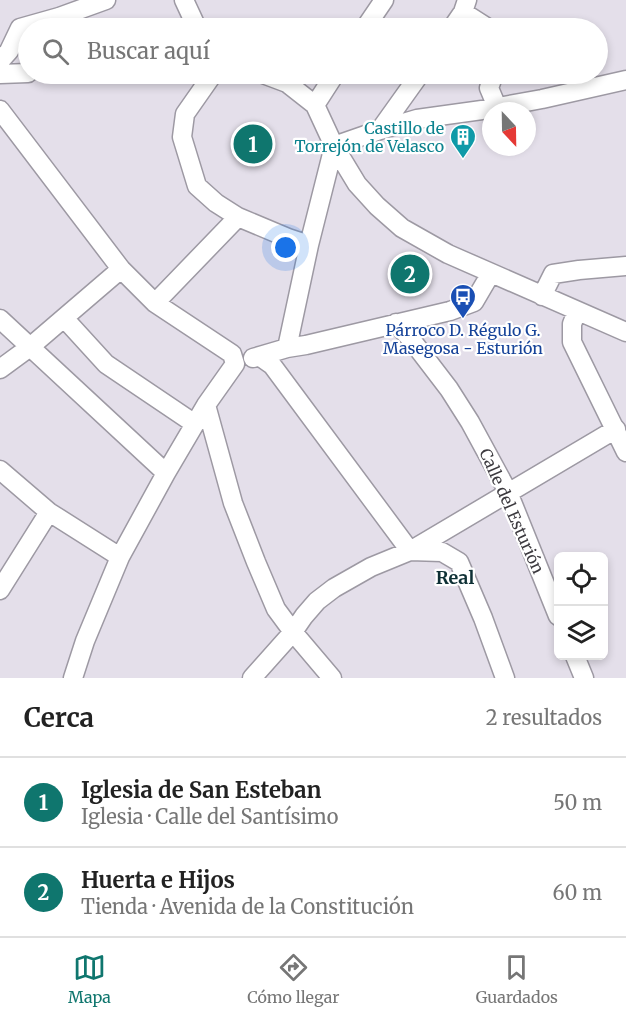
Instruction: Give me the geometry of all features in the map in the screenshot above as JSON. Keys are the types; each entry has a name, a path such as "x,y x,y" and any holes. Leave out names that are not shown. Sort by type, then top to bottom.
{"street":[{"path":"56,18 106,0"},
{"path":"184,0 192,18"},
{"path":"372,18 384,0"},
{"path":"465,6 478,18"},
{"path":"0,62 18,34"},
{"path":"0,74 18,73"},
{"path":"524,102 626,80"},
{"path":"206,84 185,114 182,137 197,186 216,203 238,217 309,245"},
{"path":"289,84 315,105 334,146 357,184 402,228 448,254 626,332"},
{"path":"315,105 329,84"},
{"path":"380,130 413,84"},
{"path":"490,84 489,88 495,102"},
{"path":"334,146 417,119 482,109"},
{"path":"0,110 121,269 155,303 231,354 235,364"},
{"path":"287,348 309,245 334,146"},
{"path":"155,303 238,217"},
{"path":"551,299 579,270 626,267"},
{"path":"0,369 30,347 121,269"},
{"path":"73,678 85,641 120,557 206,405 235,364 287,348 450,311 474,302 491,273"},
{"path":"577,311 572,324 573,342 626,452"},
{"path":"64,318 106,364 195,424"},
{"path":"0,319 166,473"},
{"name":"Calle del Esturión","path":"396,323 410,338 470,422 507,492 554,606"},
{"path":"259,356 272,365 410,551"},
{"path":"206,405 233,503 276,609 332,678"},
{"path":"252,678 317,601 334,588 371,567 410,551 616,429"},
{"path":"0,470 49,512 120,557"},
{"path":"0,590 49,512"},
{"path":"410,551 442,552 459,562 505,678"},
{"path":"577,660 584,678"}],"place":[{"name":"Iglesia de San Esteban","path":"253,144"},
{"name":"Castillo de Torrejón de Velasco","path":"463,160"},
{"name":"Huerta e Hijos","path":"410,274"},
{"name":"Párroco D. Régulo G. Masegosa - Esturión","path":"463,320"}],"district":[{"name":"Real","path":"455,578"}]}
